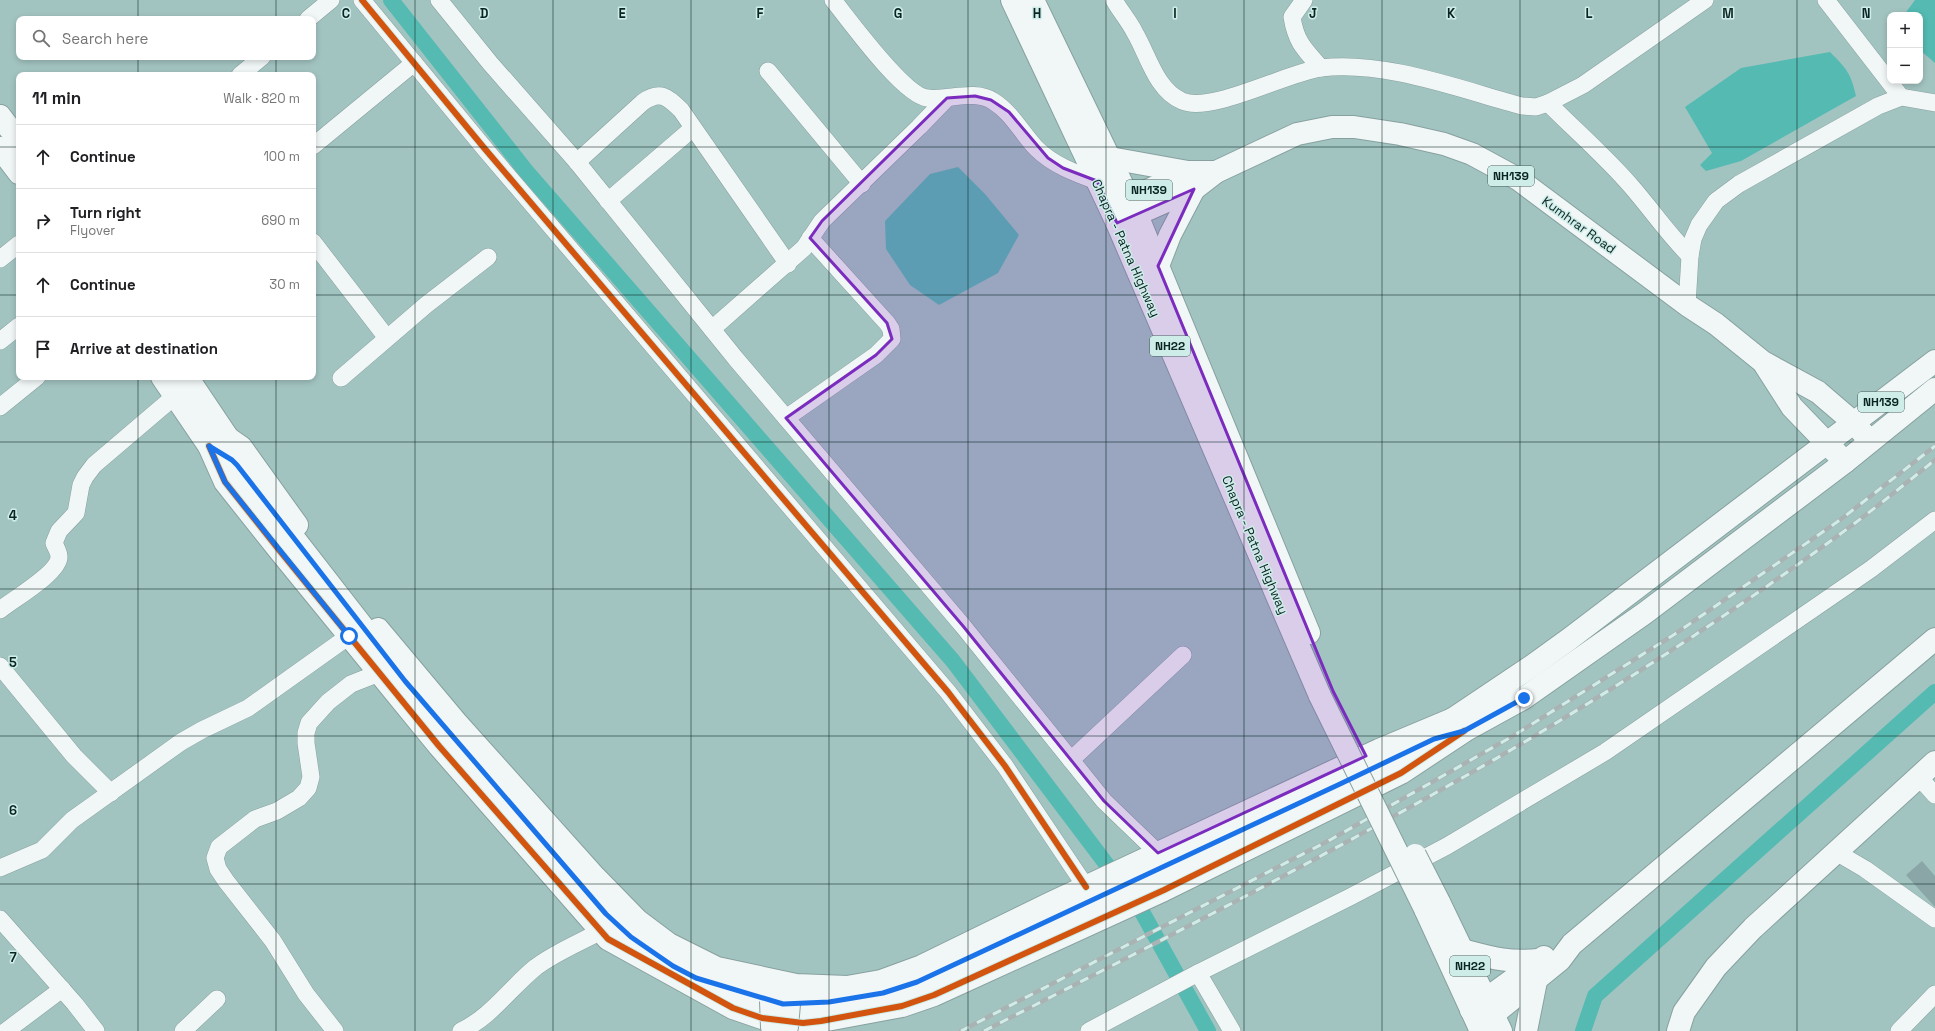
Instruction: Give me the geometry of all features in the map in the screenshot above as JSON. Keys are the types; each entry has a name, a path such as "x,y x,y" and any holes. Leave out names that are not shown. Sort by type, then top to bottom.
{"main road":[{"name":"Chapra - Patna Highway","path":"1012,0 1113,215 1327,694"},
{"name":"Chapra - Patna Highway","path":"1033,0 1110,158 1158,266 1327,694"},
{"path":"0,116 16,137"},
{"name":"Kumhrar Road","path":"1113,215 1191,180 1216,172 1298,134 1332,126 1354,127 1444,144 1472,154 1518,180 1687,305 1716,324 1763,362 1818,392 1853,422 1870,441"},
{"path":"0,148 16,169"},
{"path":"1110,158 1191,180 1158,266"},
{"name":"NH139","path":"1827,443 1935,361"},
{"name":"Kumhrar Road","path":"1763,362 1792,407 1844,462"},
{"path":"164,380 175,396 219,442 405,681 606,914 646,948 673,966 696,978 780,1002 829,1002 883,993 917,982 1340,784 1434,739 1458,725"},
{"path":"188,380 219,442 225,482 439,746 608,939 733,1008 762,1018 803,1023 821,1021 915,1002 1119,912 1401,773 1458,725 1550,653 1827,443"},
{"name":"NH139","path":"1844,462 1935,389"},
{"path":"219,442 241,447 284,508 394,649 456,722 595,877 637,920 670,944 717,968 796,985 847,987 881,981 922,966 1092,884 1379,750 1458,725 1524,698 1645,613 1844,462"},
{"path":"1485,1019 1538,970 1560,960 1572,944 1935,639"},
{"name":"NH22","path":"1327,694 1432,905 1485,1019"},
{"path":"1678,1031 1684,1012 1716,967 1753,928 1935,762"},
{"name":"NH22","path":"1432,905 1462,950 1485,1019"},
{"path":"1462,950 1499,960 1518,962 1538,970"},
{"path":"1526,1031 1538,970"},
{"path":"776,1031 772,1027 780,1002"},
{"path":"780,1002 787,1027 783,1031"}],"street":[{"path":"312,16 331,0"},
{"path":"362,0 484,149 948,692 1006,766 1092,884"},
{"path":"439,0 490,63 577,162 786,418 963,626 1150,857"},
{"path":"833,0 892,72 914,92 926,98 975,96 991,100 1009,112 1036,148 1048,158 1063,168 1097,181"},
{"path":"1114,0 1134,31 1164,88 1173,97 1184,102 1213,102 1321,68 1386,70 1522,106 1536,107 1548,103 1583,85 1705,0"},
{"path":"1304,0 1292,17 1294,30 1299,43 1321,68"},
{"path":"1826,0 1901,97"},
{"path":"244,72 258,60"},
{"path":"316,144 414,63"},
{"path":"768,71 862,184"},
{"path":"577,162 638,105 651,96 662,96 671,100 693,128 788,264"},
{"path":"1687,305 1690,256 1693,239 1699,225 1716,201 1739,184 1878,106 1901,97 1935,103"},
{"path":"712,329 788,264 804,248 822,221 862,184 947,98"},
{"path":"1548,103 1601,153 1632,187 1660,223 1690,256"},
{"path":"608,201 693,128"},
{"path":"786,418 876,355 892,339 891,329 887,323 810,238"},
{"path":"0,259 16,246"},
{"path":"316,246 386,338"},
{"path":"340,378 386,338 488,257"},
{"path":"0,342 16,329"},
{"path":"0,406 33,380"},
{"path":"0,610 36,584 56,565 60,559 58,549 54,543 55,536 76,513 85,477 94,465 175,396"},
{"path":"1089,1031 1198,973 1350,897 1447,846 1605,752 1871,570 1935,520"},
{"path":"0,868 42,850 64,828 190,735 248,708 349,636"},
{"path":"1070,760 1183,655"},
{"path":"0,666 74,756 111,793"},
{"path":"335,1031 306,994 273,941 226,881 218,869 216,858 219,847 255,819 277,811 299,798 308,788 312,777 306,743 306,733 309,723 328,702 351,684 379,673"},
{"path":"1919,777 1935,795"},
{"path":"1836,852 1865,869 1935,919"},
{"path":"0,919 62,989 96,1031"},
{"path":"461,1031 479,1020 523,978 549,958 601,931"},
{"path":"1198,973 1232,1031"},
{"path":"6,1031 62,989"},
{"path":"1899,1031 1935,994"},
{"path":"183,1031 217,999"}],"highlighted area":[{"path":"975,96 991,100 1009,112 1048,158 1063,168 1097,181 1117,223 1194,189 1158,266 1333,691 1366,756 1158,853 1104,801 963,626 786,418 876,355 892,339 887,323 810,238 822,221 947,98"}],"water":[{"path":"1915,0 1935,0 1935,63 1923,53 1923,12 1906,12"},
{"path":"1830,52 1840,62 1850,76 1856,96 1741,161 1706,171 1700,165 1712,153 1685,107 1741,68"},
{"path":"958,167 985,194 1019,235 998,273 939,305 910,285 886,249 885,221 930,174"}],"building":[{"path":"1922,861 1935,876 1935,907 1906,875"}],"waterway":[{"path":"391,0 526,171 953,661 1141,910 1208,1031"},
{"path":"1583,1031 1595,996 1935,692"}],"railway":[{"path":"961,1031 1330,840 1513,736 1675,634 1840,520 1935,446"},
{"path":"984,1031 1185,928 1385,821 1558,722 1684,642 1766,587 1858,521 1935,460"}],"cycle path":[{"path":"362,0 485,149 948,692 1005,766 1086,887"},
{"path":"209,446 225,482 279,550 439,746 608,939 733,1008 762,1018 803,1023 821,1021 902,1006 934,995 1164,890 1401,773 1464,731"}],"route":[{"path":"349,636 225,482 209,446 232,460 237,465 405,681 606,914 631,937 646,948 673,966 696,978 783,1004 829,1002 883,993 917,982 1180,858 1278,814 1434,739 1464,731 1524,698"}]}
